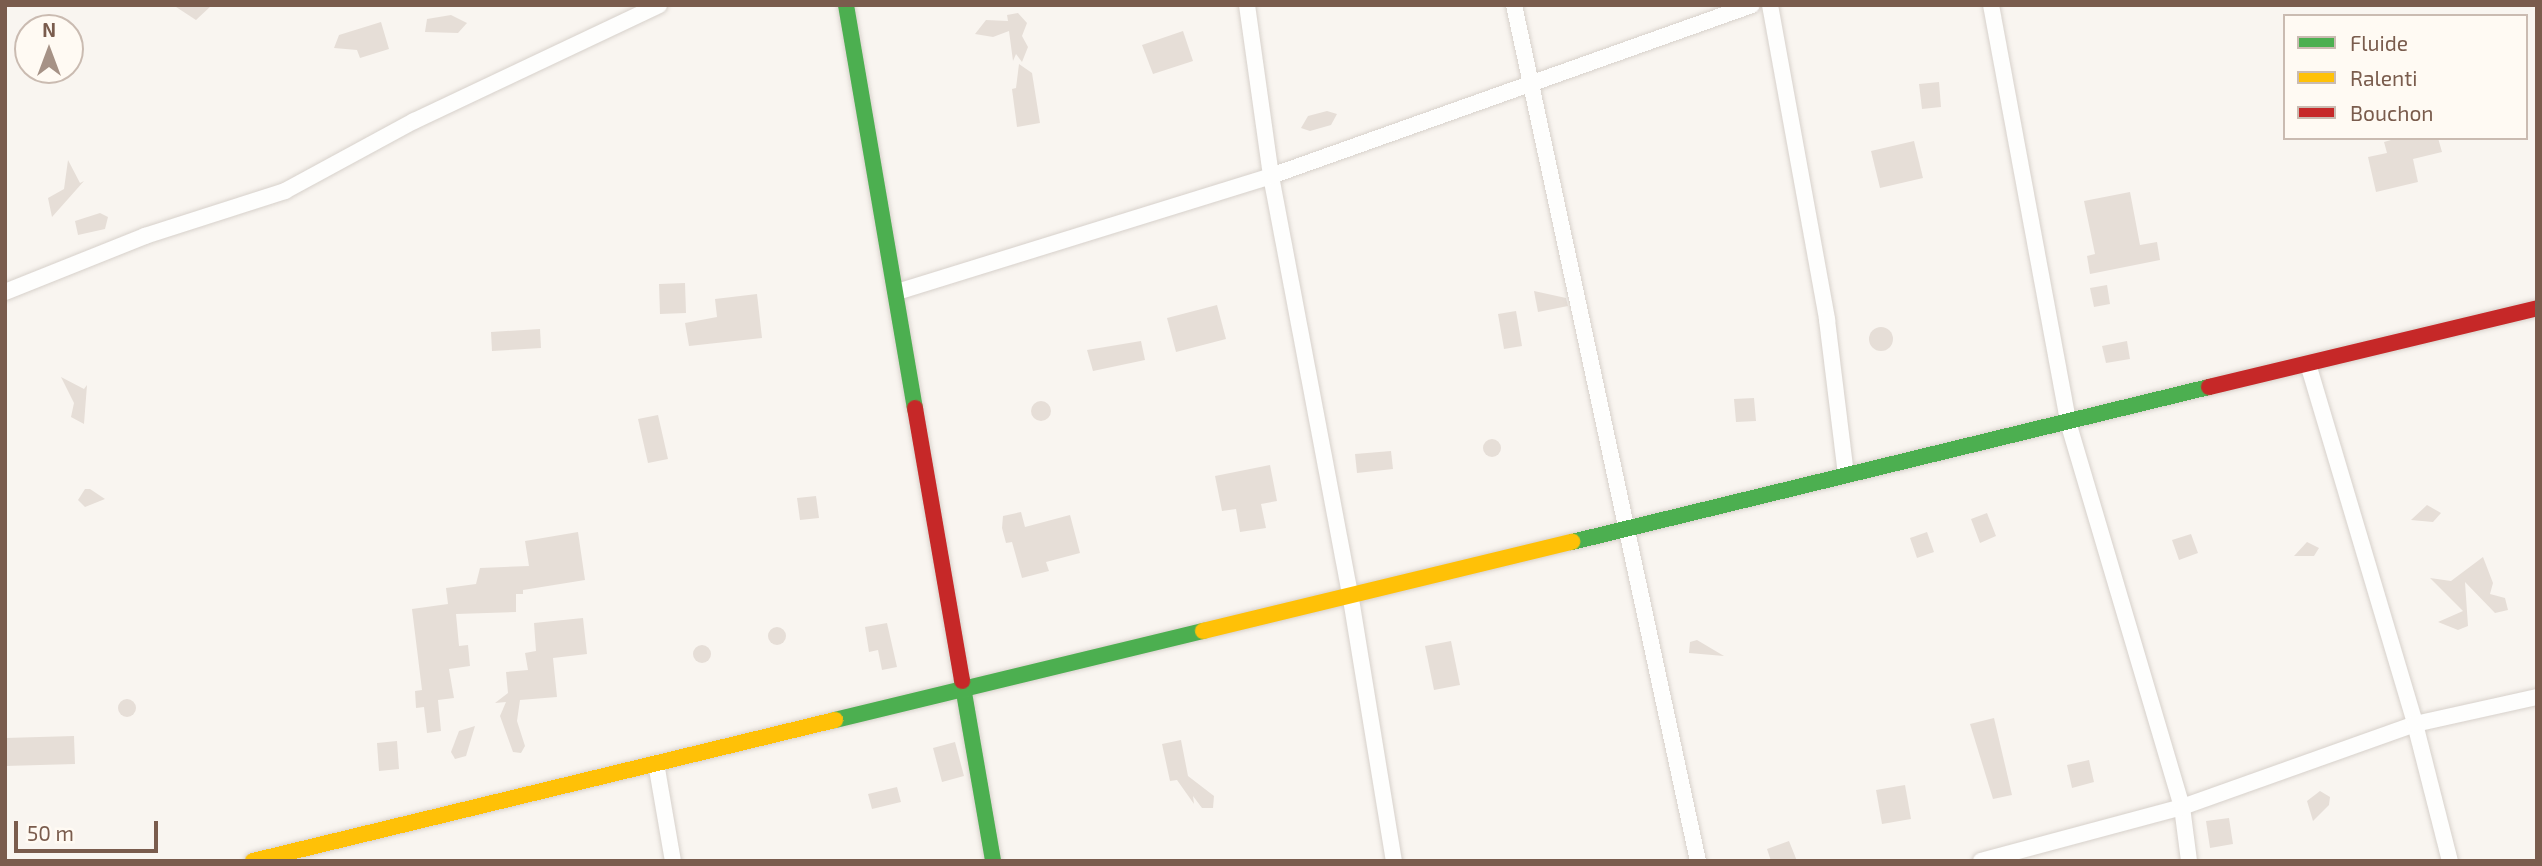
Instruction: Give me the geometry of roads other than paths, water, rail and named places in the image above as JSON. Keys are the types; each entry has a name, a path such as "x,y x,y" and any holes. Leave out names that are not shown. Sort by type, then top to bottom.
{"street":[{"path":"5,292 145,236 285,191 414,121 659,5"},
{"path":"846,5 993,861"},
{"path":"1247,5 1271,176 1350,593 1394,861"},
{"path":"1514,5 1698,861"},
{"path":"897,292 1271,176 1530,81 1752,5"},
{"path":"1770,5 1827,320 1846,475"},
{"path":"1991,5 2068,422 2182,807 2189,861"},
{"path":"258,860 964,685 2537,308"},
{"path":"2308,364 2415,724 2450,861"},
{"path":"1981,861 2182,807 2415,724 2537,697"},
{"path":"656,763 673,861"}]}
